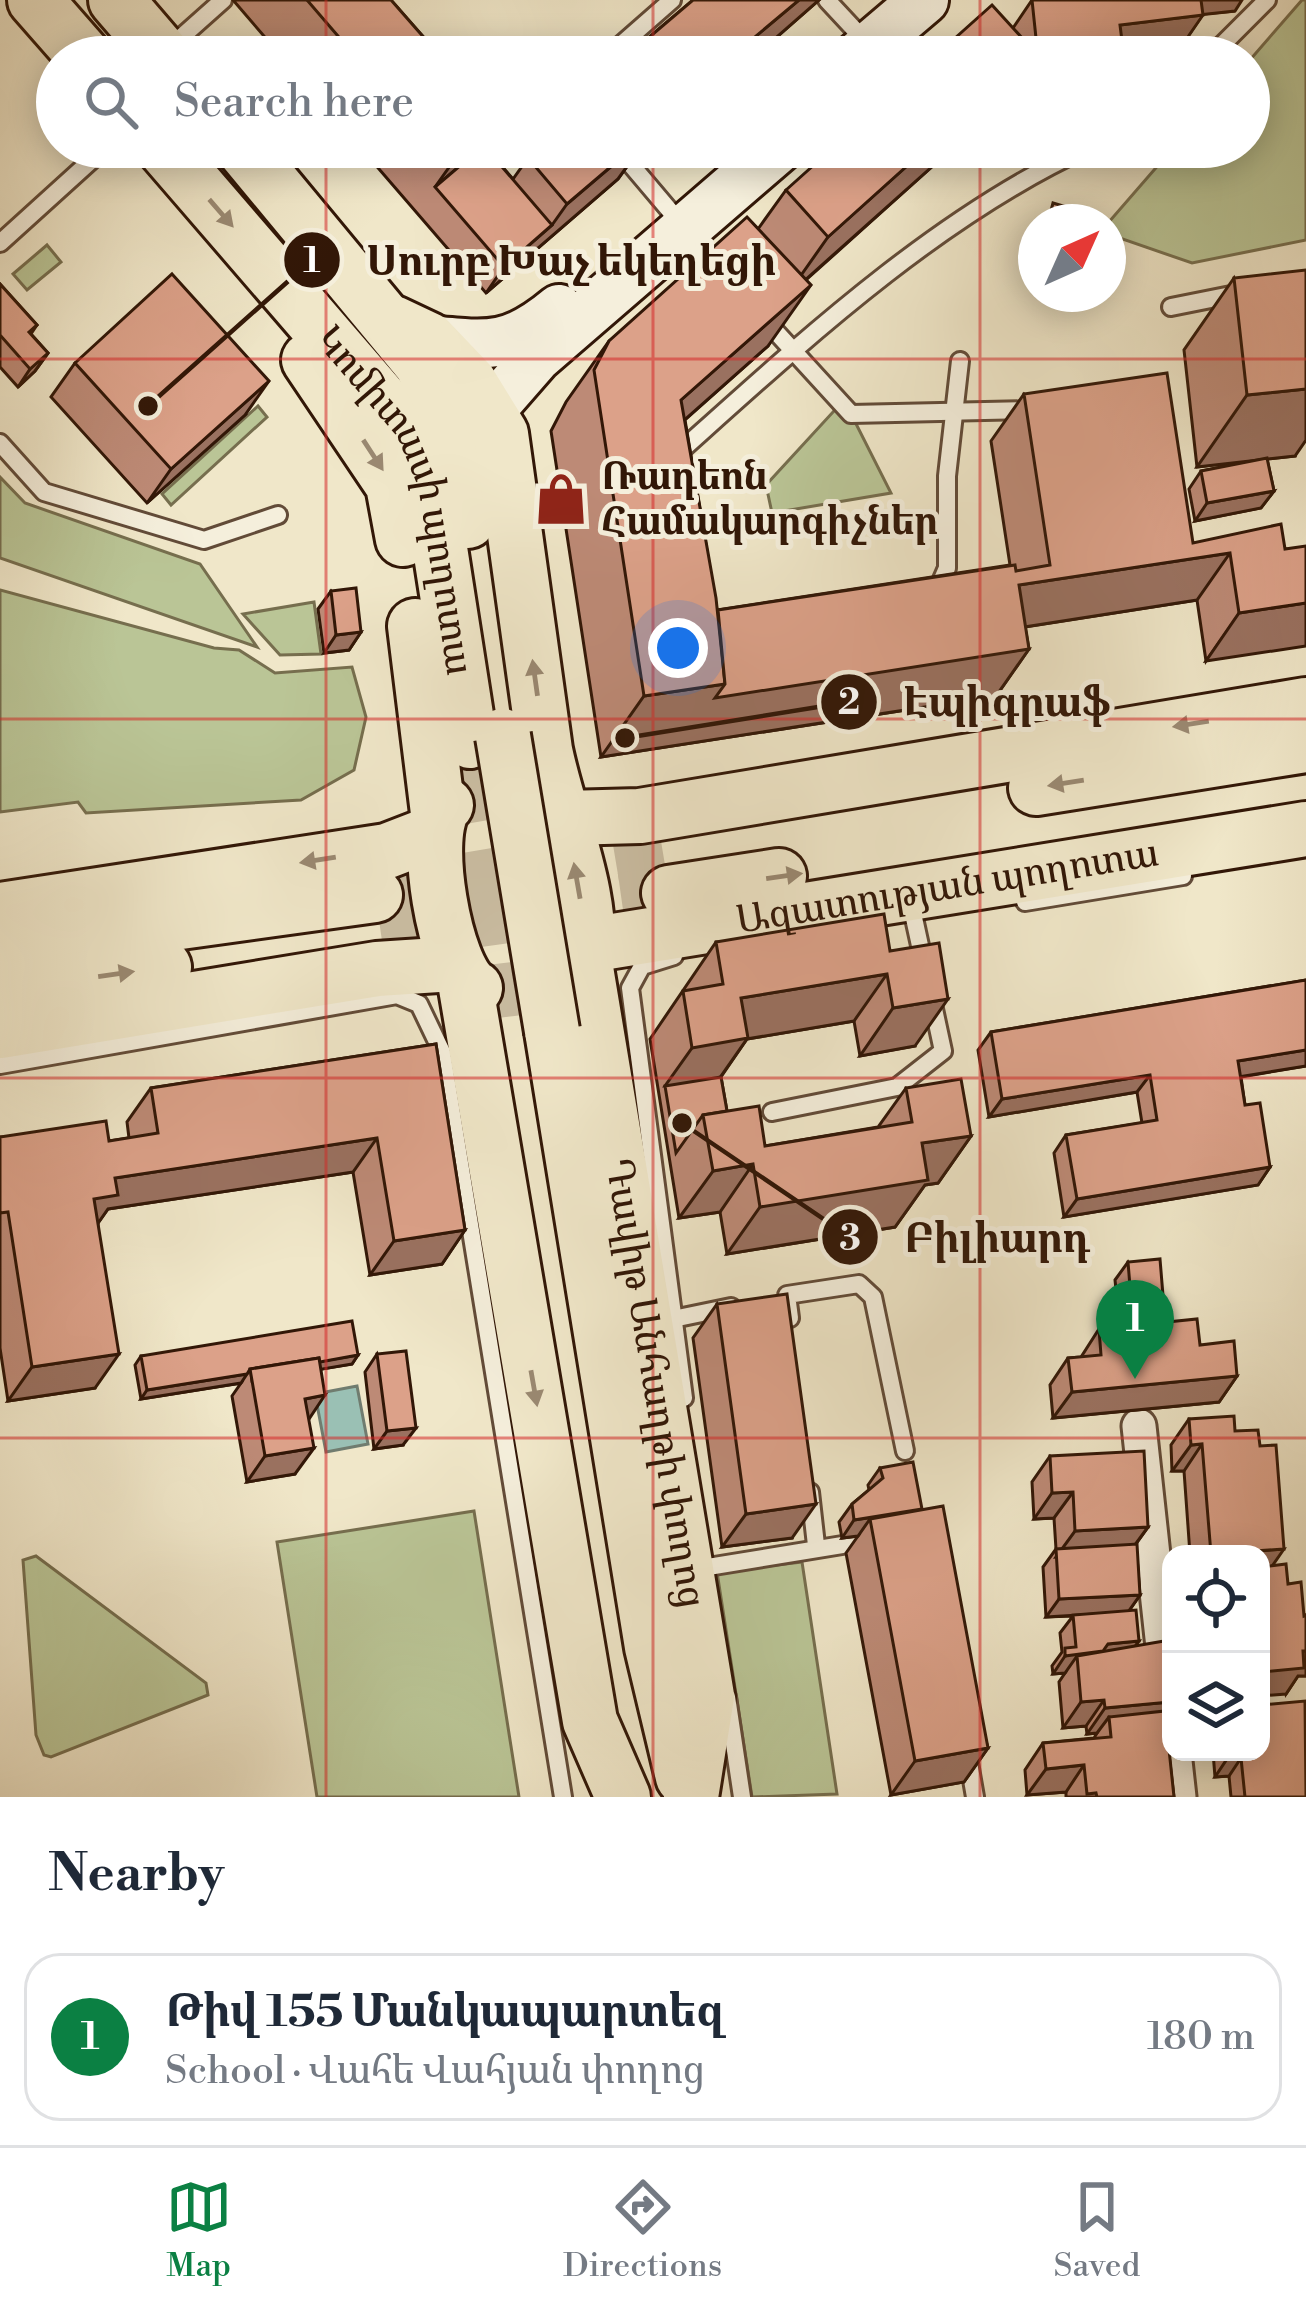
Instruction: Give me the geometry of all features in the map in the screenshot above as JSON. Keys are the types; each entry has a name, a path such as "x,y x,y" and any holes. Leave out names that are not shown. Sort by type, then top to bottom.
{"main road":[{"path":"35,0 67,36"},
{"path":"116,0 147,36"},
{"name":"Կոմիտասի պողոտա","path":"181,168 408,431 423,466 487,739"},
{"name":"Կոմիտասի պողոտա","path":"261,168 489,412 501,434 550,799 562,993"},
{"name":"Կոմիտասի պողոտա","path":"279,279 308,358 393,485 469,980"},
{"name":"Կոմիտասի պողոտա","path":"411,332 450,416 487,739"},
{"path":"550,799 640,817 1306,705"},
{"path":"487,739 562,993"},
{"name":"Ազատության պողոտա","path":"1305,823 665,870 1306,745"},
{"path":"0,910 387,851 442,815"},
{"name":"Ազատության պողոտա","path":"562,993 1305,823"},
{"path":"0,947 378,915 0,991"},
{"path":"0,1031 377,969 469,980"},
{"name":"Դավիթ Անհաղթի փողոց","path":"469,980 590,1721 627,1797"},
{"name":"Դավիթ Անհաղթի փողոց","path":"562,993 620,1654 627,1797"},
{"name":"Դավիթ Անհաղթի փողոց","path":"562,993 652,1647 689,1797"},
{"name":"Դավիթ Անհաղթի փողոց","path":"562,993 707,1696 689,1797"}],"street":[{"path":"890,36 924,0"},
{"path":"899,36 950,0"},
{"path":"489,412 537,357 731,168"},
{"path":"411,332 484,346 523,339 751,168"},
{"path":"1139,1426 1164,1653"},
{"path":"1175,1761 1179,1797"}],"lane":[{"path":"184,36 223,0"},
{"path":"631,36 672,0"},
{"path":"827,0 858,36"},
{"path":"1231,36 1267,0"},
{"path":"0,243 83,168"},
{"path":"634,168 734,285"},
{"path":"664,468 793,350 1015,181 1043,168"},
{"path":"1171,307 1265,289"},
{"path":"748,301 851,414 953,415 1062,408"},
{"path":"920,602 939,590 947,568 953,415 960,361"},
{"path":"0,443 44,492 205,540 278,514"},
{"path":"1005,904 1213,871"},
{"path":"891,922 937,915"},
{"path":"772,1112 897,1087 943,1051 914,918"},
{"path":"686,1409 630,988 642,967 705,950"},
{"path":"0,1065 397,995 419,1004 442,1052 563,1797"},
{"path":"764,1300 859,1284 873,1297 904,1451"},
{"path":"787,1295 792,1341"},
{"path":"673,1319 742,1305"},
{"path":"808,1477 816,1545"},
{"path":"709,1567 816,1545 885,1538"},
{"path":"705,1544 712,1590"},
{"path":"725,1682 742,1797"},
{"path":"964,1731 975,1797"}],"green space":[{"path":"1306,0 1306,240 1192,263 1126,240 1124,204 1156,168 1270,168 1270,37"},
{"path":"47,245 61,262 27,290 13,274"},
{"path":"844,400 891,493 772,513 766,485"},
{"path":"258,406 267,417 171,505 162,494"},
{"path":"0,477 25,503 200,564 257,647 0,558"},
{"path":"0,590 214,648 239,650 275,673 352,667 366,717 354,770 301,800 86,813 78,802 0,812"},
{"path":"314,602 321,654 280,655 243,614"},
{"path":"474,1511 519,1797 317,1797 277,1542"},
{"path":"36,1556 206,1683 208,1695 51,1757 44,1755 36,1735 23,1560"},
{"path":"802,1562 837,1794 752,1797 717,1572"}],"water":[{"path":"357,1386 368,1444 326,1452 315,1394"}],"building":[{"path":"307,0 391,0 423,36 338,36"},
{"path":"693,0 799,0 756,36 651,36"},
{"path":"1032,0 1201,0 1203,15 1120,25 1121,36 1036,36"},
{"path":"992,5 1020,36 957,36"},
{"path":"457,168 503,168 552,225 504,267 435,187"},
{"path":"536,168 609,168 567,204"},
{"path":"811,168 905,168 828,237 786,190"},
{"path":"747,217 811,285 681,400 716,598 725,684 644,696 594,370 609,341"},
{"path":"1306,270 1306,389 1247,395 1234,278"},
{"path":"172,274 269,381 171,469 75,363"},
{"path":"0,284 37,325 29,332 48,353 30,369 0,335"},
{"path":"1167,373 1193,543 1281,524 1285,549 1306,546 1306,603 1239,613 1230,553 1019,585 1029,649 715,698 725,684 718,610 1015,565 1016,571 1050,565 1024,394"},
{"path":"1267,458 1274,491 1207,503 1201,471"},
{"path":"356,588 361,632 336,635 331,591"},
{"path":"884,914 890,951 939,943 948,999 893,1008 887,974 741,998 748,1038 692,1048 683,991 723,984 716,942"},
{"path":"1306,980 1306,1050 1238,1061 1245,1105 1260,1103 1270,1167 1077,1199 1066,1135 1157,1120 1150,1075 1002,1099 991,1032"},
{"path":"436,1044 465,1230 394,1241 377,1138 115,1178 118,1195 94,1199 119,1354 32,1367 8,1212 0,1213 0,1137 106,1121 109,1141 158,1133 151,1088"},
{"path":"721,1077 727,1111 703,1115 676,1153 665,1086"},
{"path":"961,1079 971,1136 922,1143 928,1180 760,1207 753,1164 713,1171 703,1115 759,1106 765,1146 912,1122 906,1088"},
{"path":"1160,1259 1165,1320 1133,1323 1128,1262"},
{"path":"787,1294 816,1504 746,1514 717,1304"},
{"path":"1197,1319 1200,1345 1234,1341 1237,1376 1072,1392 1068,1358 1101,1355 1099,1329"},
{"path":"352,1321 358,1355 250,1369 247,1374 147,1390 141,1356"},
{"path":"406,1351 416,1428 387,1431 377,1354"},
{"path":"319,1358 325,1395 305,1399 314,1448 265,1456 250,1369"},
{"path":"1234,1416 1235,1431 1258,1430 1260,1446 1276,1445 1284,1549 1210,1545 1202,1444 1191,1445 1189,1419"},
{"path":"1144,1451 1148,1527 1075,1531 1073,1492 1052,1493 1050,1456"},
{"path":"913,1462 922,1509 854,1520 852,1504 883,1478 880,1468"},
{"path":"943,1506 988,1748 915,1761 870,1519"},
{"path":"1137,1544 1140,1595 1059,1599 1056,1549"},
{"path":"1286,1564 1288,1584 1301,1582 1306,1615 1304,1668 1270,1671 1270,1566"},
{"path":"1136,1610 1139,1641 1065,1656 1065,1648 1076,1647 1073,1615"},
{"path":"1162,1641 1162,1703 1105,1708 1104,1700 1081,1702 1077,1656"},
{"path":"1305,1701 1306,1797 1245,1797 1241,1761 1270,1761 1270,1704"},
{"path":"1162,1711 1162,1761 1170,1761 1174,1797 1097,1797 1087,1794 1084,1765 1046,1769 1043,1743 1111,1737 1109,1717"}],"tunnel":[{"path":"458,798 531,785"},
{"path":"375,895 662,847"},
{"path":"381,934 669,893"},
{"path":"488,992 565,983"}],"place":[{"name":"Սուրբ Խաչ եկեղեցի","path":"148,406"},
{"name":"Ռադեոն Համակարգիչներ","path":"561,499"},
{"name":"Էպիգրաֆ","path":"625,738"},
{"name":"Բիլիարդ","path":"682,1123"},
{"name":"Թիվ 155 Մանկապարտեզ","path":"1135,1379"}]}
